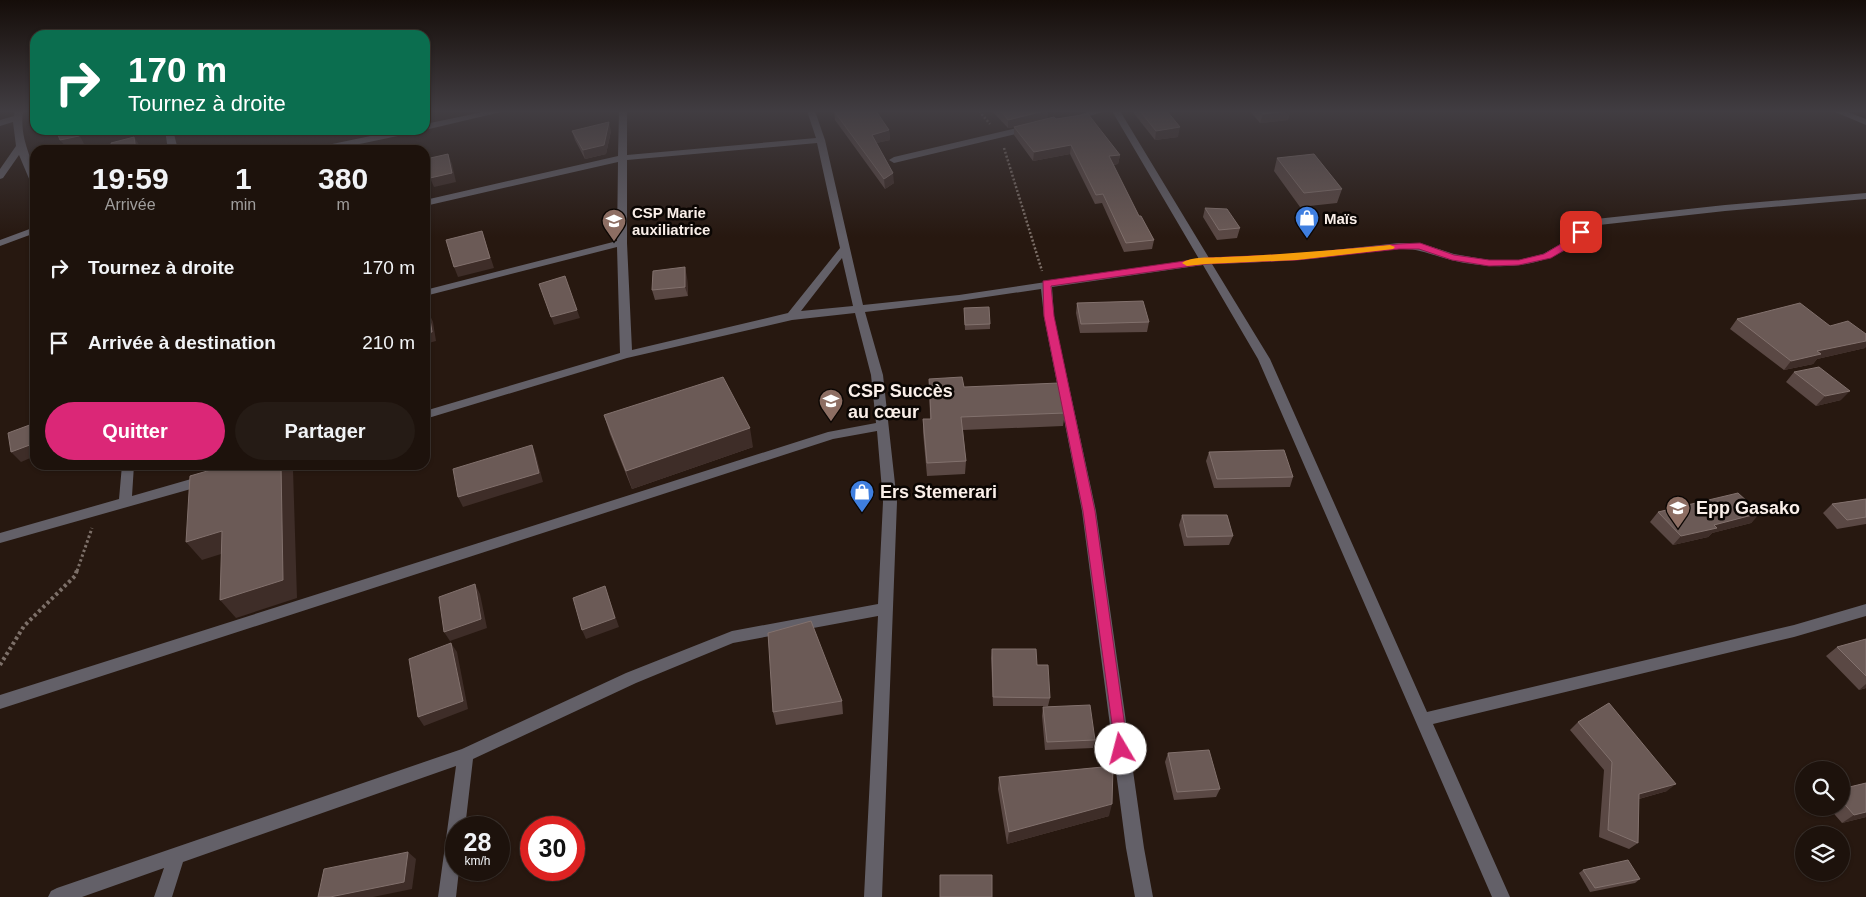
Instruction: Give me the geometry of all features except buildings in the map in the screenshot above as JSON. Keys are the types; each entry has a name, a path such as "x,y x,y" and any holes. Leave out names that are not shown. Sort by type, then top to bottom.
{"street":[{"path":"0,176 16,153"},
{"path":"21,153 30,171"},
{"path":"622,153 622,243 626,355"},
{"path":"430,202 622,158 679,153"},
{"path":"824,153 859,309 877,375 890,502 873,897"},
{"path":"894,160 924,153"},
{"path":"1141,153 1264,359 1501,897"},
{"path":"430,413 626,355 792,316 959,298 1206,261 1297,257 1420,246 1452,257 1489,263 1519,262 1548,256 1570,243 1581,232 1596,222 1725,208 1866,196"},
{"path":"0,243 30,232"},
{"path":"430,292 622,243"},
{"path":"792,316 846,247"},
{"path":"1046,284 1049,316 1089,511 1135,848 1144,897"},
{"path":"0,702 832,435 882,426"},
{"path":"125,502 128,470"},
{"path":"0,538 215,477"},
{"path":"57,897 466,755 631,678 732,638 886,609"},
{"path":"1422,720 1784,633 1866,610"},
{"path":"447,897 466,755"},
{"path":"163,897 177,855"}],"path":[{"path":"1006,153 1046,284"},
{"path":"0,665 24,626 75,576 86,549 93,524"}],"slow traffic":[{"path":"1187,263 1297,257 1390,247"}],"place":[{"name":"Maïs","path":"1307,239"},
{"name":"CSP Marie auxiliatrice","path":"614,242"},
{"name":"CSP Succès au cœur","path":"831,422"},
{"name":"Ers Stemerari","path":"862,513"},
{"name":"Epp Gasako","path":"1678,529"}],"route":[{"path":"1121,749 1089,511 1049,316 1046,284 1206,261 1297,257 1399,246 1420,246 1452,257 1489,263 1519,262 1548,256 1570,243 1581,232"}]}
